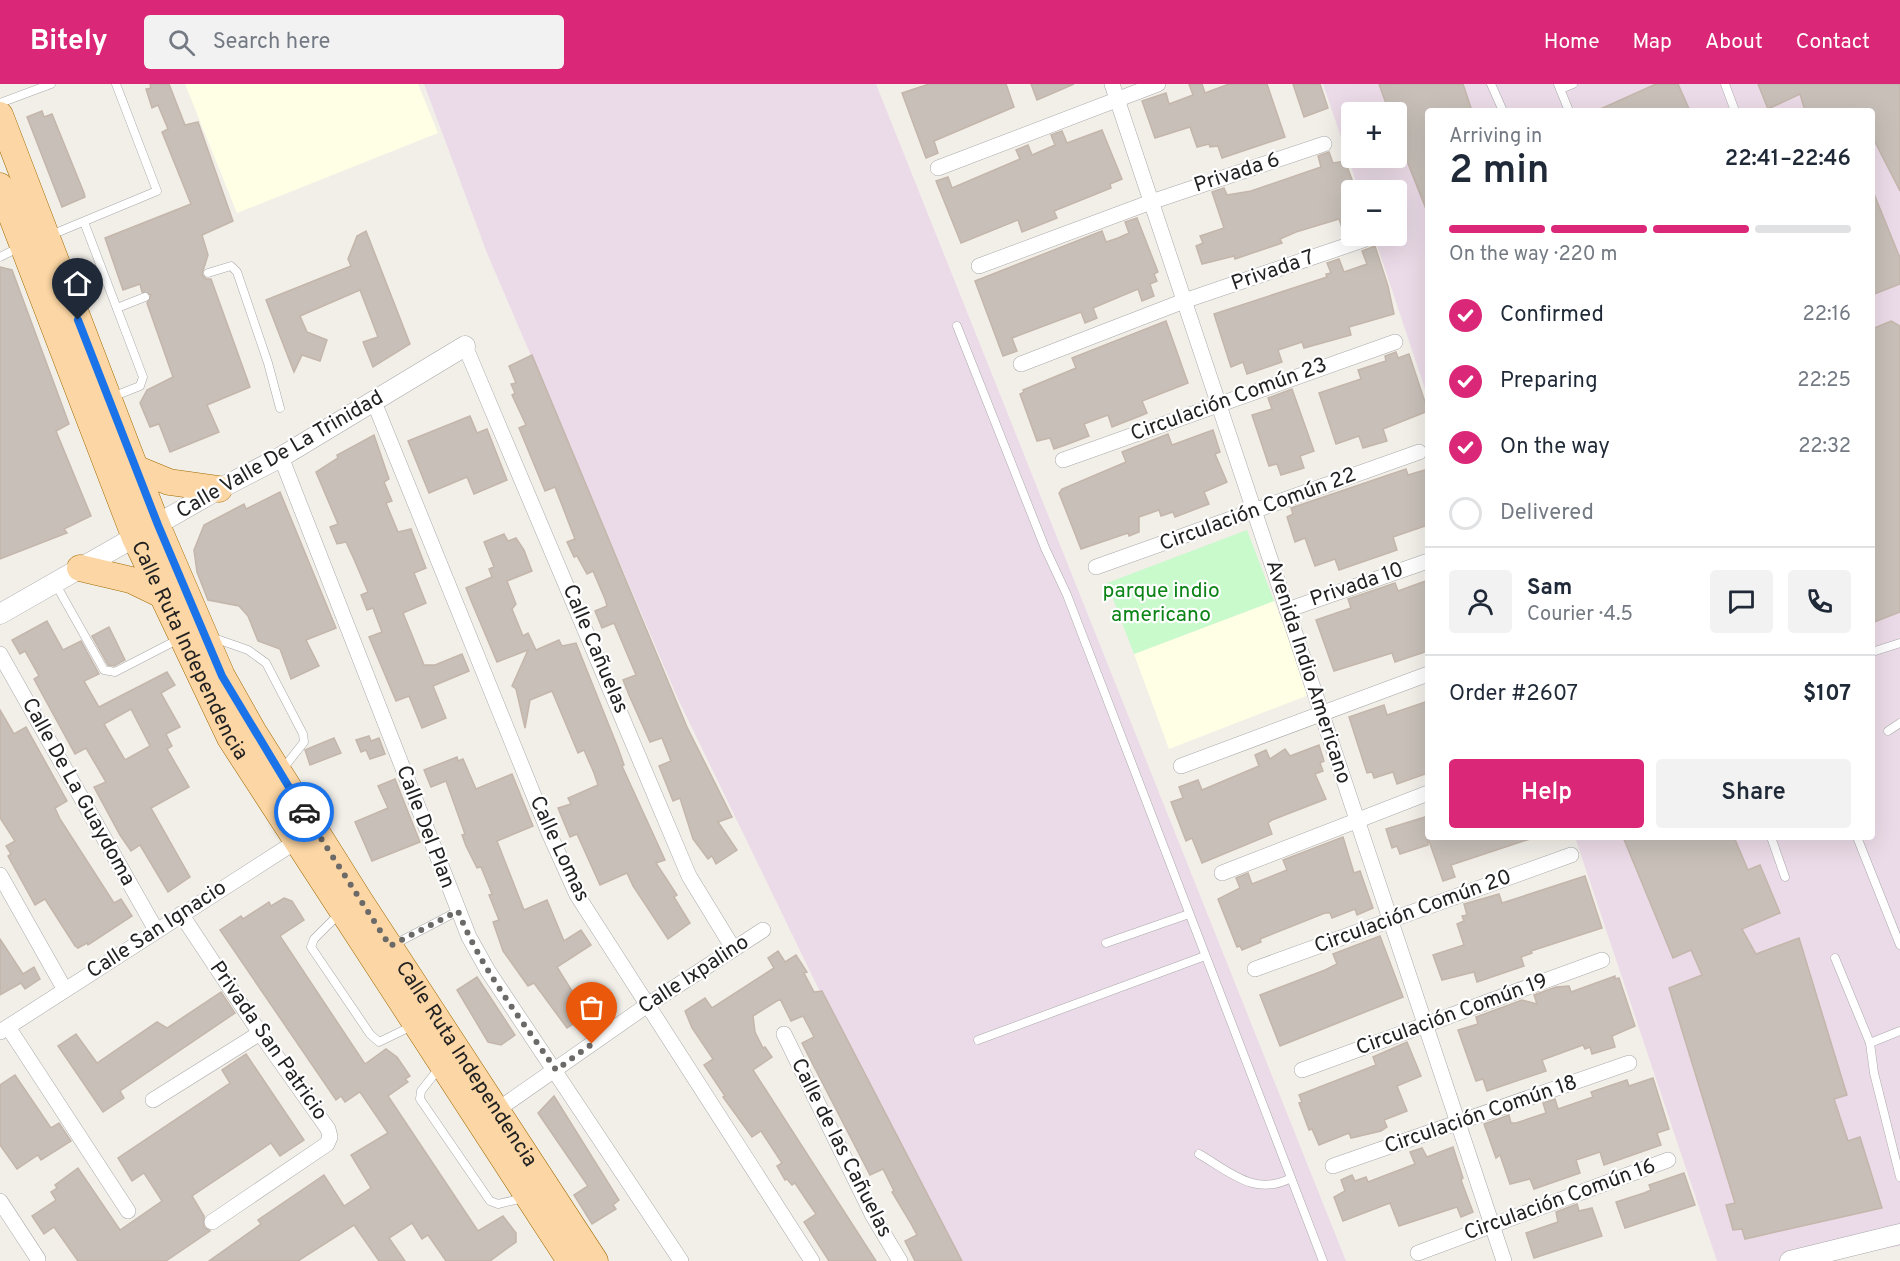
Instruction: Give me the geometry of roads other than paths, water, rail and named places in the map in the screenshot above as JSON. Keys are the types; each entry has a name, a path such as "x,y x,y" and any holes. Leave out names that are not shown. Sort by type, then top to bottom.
{"main road":[{"name":"Calle Ruta Independencia","path":"0,115 35,241 96,402 135,538 160,594 192,636"},
{"name":"Calle Ruta Independencia","path":"0,186 35,241"},
{"name":"Calle Ruta Independencia","path":"96,402 135,468 158,525 192,636 230,738 272,783 537,1192 575,1257"},
{"path":"135,468 169,482 219,489"},
{"path":"80,568 131,580 160,594"}],"street":[{"path":"938,168 1114,91 1158,84"},
{"name":"Avenida Indio Americano","path":"1114,91 1504,1261"},
{"name":"Privada 6","path":"979,266 1151,202 1324,144"},
{"name":"Privada 7","path":"1021,364 1184,301 1345,246"},
{"name":"Circulación Común 23","path":"1063,460 1395,342"},
{"name":"Calle Valle De La Trinidad","path":"0,614 219,489 281,457 465,346"},
{"name":"Calle Cañuelas","path":"465,346 684,866 733,948"},
{"name":"Calle Lomas","path":"374,402 549,833 577,895 646,1006 812,1261"},
{"name":"Circulación Común 22","path":"1096,567 1419,452"},
{"name":"Calle Del Plan","path":"281,457 469,937 488,971 681,1261"},
{"name":"Privada 10","path":"1287,610 1425,562"},
{"name":"Calle De La Guaydoma","path":"0,654 156,930"},
{"path":"1181,766 1425,675"},
{"path":"1222,873 1425,795"},
{"name":"Calle San Ignacio","path":"4,1030 305,835"},
{"name":"Circulación Común 20","path":"1255,969 1571,855"},
{"path":"0,875 65,990"},
{"name":"Privada San Patricio","path":"181,914 260,1033 328,1129 330,1137 327,1144 212,1222"},
{"name":"Calle Ixpalino","path":"487,1118 646,1006 763,930"},
{"name":"Circulación Común 19","path":"1302,1070 1602,960"},
{"path":"4,1030 129,1210"},
{"path":"153,1100 260,1033"},
{"name":"Calle de las Cañuelas","path":"784,1034 863,1197 900,1261"},
{"name":"Circulación Común 18","path":"1333,1166 1629,1063"},
{"name":"Circulación Común 16","path":"1418,1253 1668,1160"},
{"path":"0,1201 38,1259"},
{"path":"1790,1261 1900,1234"}],"lane":[{"path":"0,103 51,84"},
{"path":"0,257 157,191 116,84"},
{"path":"1491,84 1502,108"},
{"path":"1568,108 1559,87 1573,84"},
{"path":"1725,84 1734,108"},
{"path":"84,222 143,376 140,386 96,402"},
{"path":"208,273 231,266 237,272 268,363 280,408"},
{"path":"117,308 145,297"},
{"path":"957,326 1045,548 1067,595 1323,1261"},
{"path":"55,583 104,670 115,672 192,636 248,650 266,663 303,734 304,742 272,783"},
{"path":"1875,651 1900,643"},
{"path":"1888,731 1900,723"},
{"path":"1772,840 1785,877"},
{"path":"1858,840 1900,945"},
{"path":"351,907 314,939 311,947 369,1034 379,1042 423,1019"},
{"path":"380,952 458,911"},
{"path":"1106,943 1189,914"},
{"path":"978,1040 1205,956"},
{"path":"1835,958 1870,1043 1874,1073 1900,1177"},
{"path":"1870,1043 1900,1031"},
{"path":"450,1060 421,1091 420,1099 490,1201 498,1204 537,1192"},
{"path":"1199,1154 1255,1186 1279,1185 1291,1178"}],"park label":[{"name":"parque indio americano","path":"1161,603"}]}
